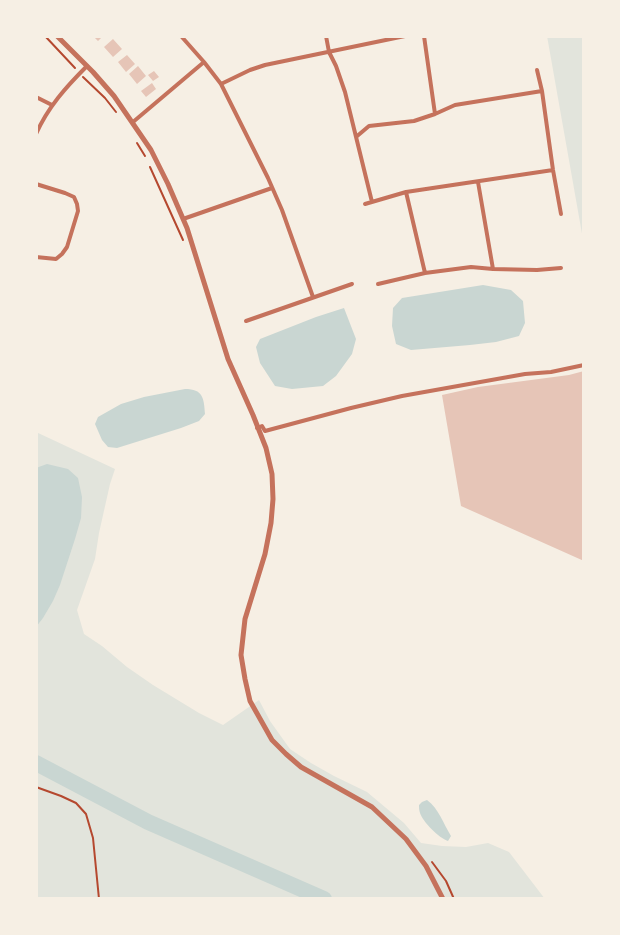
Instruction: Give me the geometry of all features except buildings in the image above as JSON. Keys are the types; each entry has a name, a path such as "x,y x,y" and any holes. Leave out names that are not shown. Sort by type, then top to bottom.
{"street":[{"path":"57,36 114,96 151,150 183,219 228,359 266,448 272,474 273,499 271,523 265,554 245,619 243,634 244,679 250,701 272,740 286,754 301,767 372,807 406,839 426,866 443,899"},
{"path":"181,36 221,84 282,210 314,297"},
{"path":"326,36 329,52 345,92 372,202"},
{"path":"221,84 265,65 405,36"},
{"path":"424,36 435,114"},
{"path":"132,122 204,62"},
{"path":"36,134 52,105 87,66"},
{"path":"537,70 561,214"},
{"path":"356,137 369,126 414,121 456,106 542,91"},
{"path":"36,97 52,105"},
{"path":"365,204 406,192 553,170"},
{"path":"478,182 493,269"},
{"path":"36,184 74,197 78,211 67,246 62,254 56,259 36,257"},
{"path":"183,219 272,188"},
{"path":"406,192 425,273"},
{"path":"378,284 425,273 471,267 537,270 561,268"},
{"path":"246,321 352,284"},
{"path":"257,428 262,426 266,432 402,396 584,365"}],"path":[{"path":"44,36 105,98 116,114"},
{"path":"133,137 146,157"},
{"path":"149,164 183,242"},
{"path":"36,787 76,803 86,814 95,850 99,899"},
{"path":"429,858 446,881 454,899"}],"shaded area":[{"path":"547,36 584,36 584,245"},
{"path":"483,285 511,290 523,301 525,323 519,336 496,342 411,350 396,344 392,326 393,308 402,298"},
{"path":"344,308 356,339 352,354 336,376 323,386 292,389 275,386 260,363 256,347 260,339"},
{"path":"185,389 196,391 203,399 205,414 199,421 117,448 108,447 102,440 95,424 98,417 121,404 144,397"},
{"path":"36,432 115,469 99,533 95,559 77,610 84,634 153,685 223,725 259,700 270,721 290,749 334,776 367,792 404,823 421,843 466,847 488,843 509,852 545,899 36,899"},
{"path":"47,464 68,469 78,478 82,497 81,518 60,585 53,601 36,627 36,468"},
{"path":"427,800 438,812 451,836 448,841 436,833 422,817 419,805"}],"waterway":[{"path":"36,763 148,822 324,899"}]}
